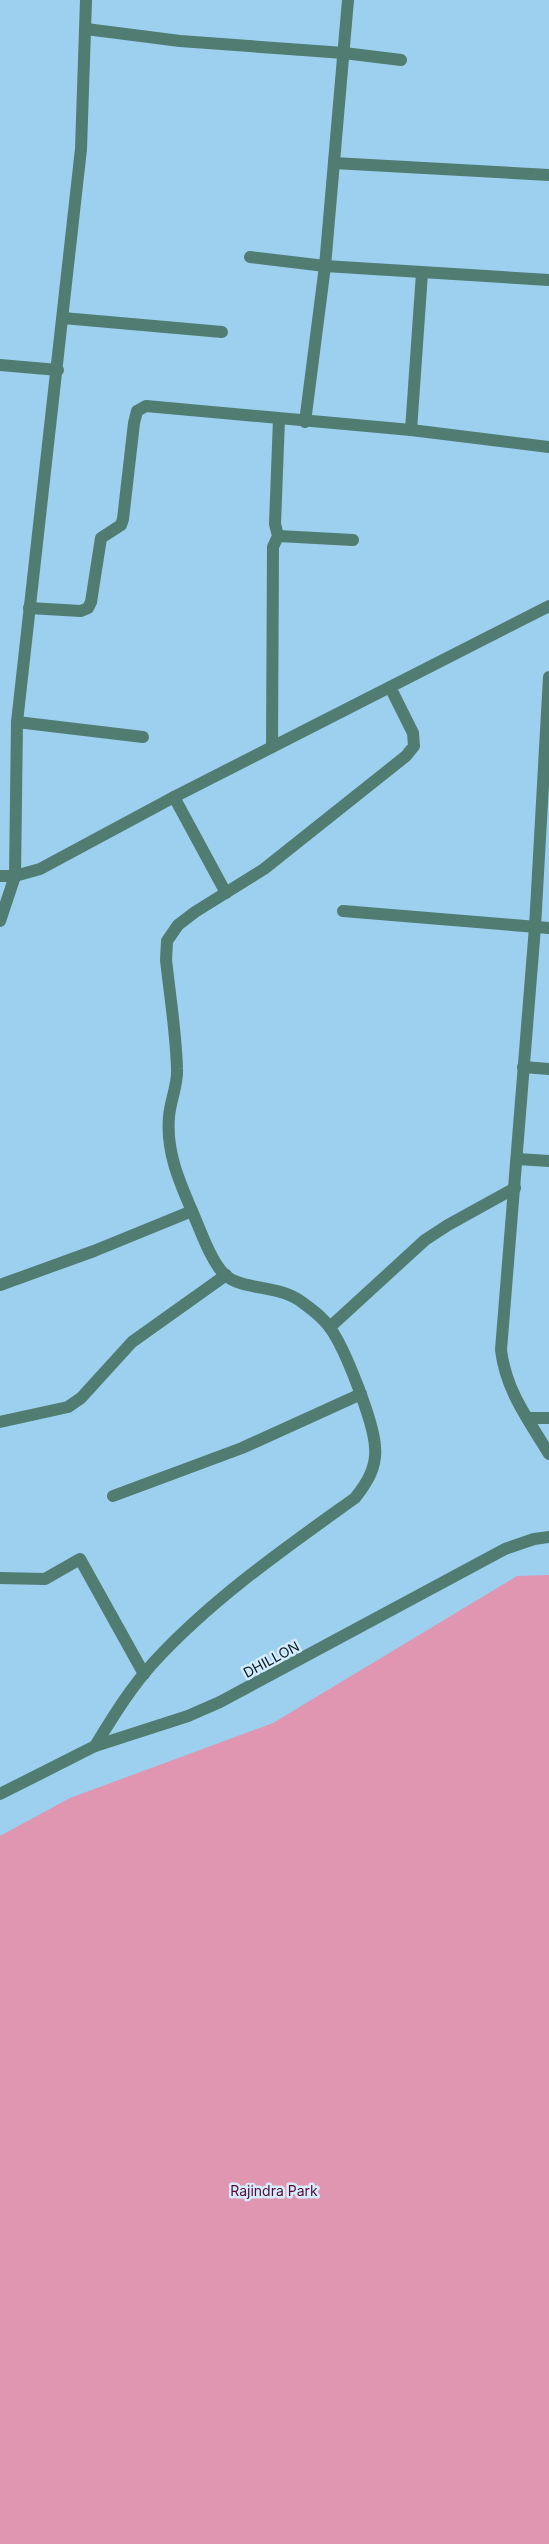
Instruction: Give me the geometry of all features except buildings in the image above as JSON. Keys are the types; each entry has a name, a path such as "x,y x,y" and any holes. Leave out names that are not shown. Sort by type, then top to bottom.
{"street":[{"path":"0,921 15,876 17,722 58,370 81,149 86,0"},
{"path":"305,422 325,266 348,0"},
{"path":"86,29 256,48 344,53 401,60"},
{"path":"334,163 549,175"},
{"path":"250,257 325,266 549,280"},
{"path":"411,430 422,272"},
{"path":"63,318 222,332"},
{"path":"0,365 58,370"},
{"path":"29,608 81,611 88,608 91,602 101,538 121,525 124,519 134,423 137,411 146,406 305,422 411,430 549,447"},
{"path":"272,747 273,547 278,536 276,524 279,418"},
{"path":"278,536 353,540"},
{"path":"0,876 15,876 40,869 174,797 549,606"},
{"path":"549,677 547,758 535,927 523,1067 516,1188 501,1350 510,1390 549,1454"},
{"path":"95,1746 144,1674 173,1642 228,1591 354,1498 366,1484 373,1469 375,1447 361,1394 330,1327 298,1300 280,1290 240,1283 226,1275 217,1265 192,1211 172,1161 169,1139 169,1118 177,1072 166,960 167,942 178,925 264,869 406,756 414,746 412,733 390,687"},
{"path":"17,722 143,736"},
{"path":"174,797 226,894"},
{"path":"343,911 549,928"},
{"path":"523,1067 549,1069"},
{"path":"517,1159 549,1161"},
{"path":"330,1327 425,1240 448,1225 516,1188"},
{"path":"0,1285 94,1251 192,1211"},
{"path":"0,1422 47,1412 82,1398 132,1342 226,1275"},
{"path":"113,1496 242,1448 361,1394"},
{"path":"528,1418 549,1418"},
{"name":"DHILLON","path":"0,1794 95,1746 188,1716 220,1702 505,1548 534,1538 549,1536"},
{"path":"0,1578 45,1579 80,1559 144,1674"}],"green space":[{"name":"Rajindra Park","path":"549,1575 549,2544 0,2544 0,1836 70,1798 273,1723 517,1576"}]}
